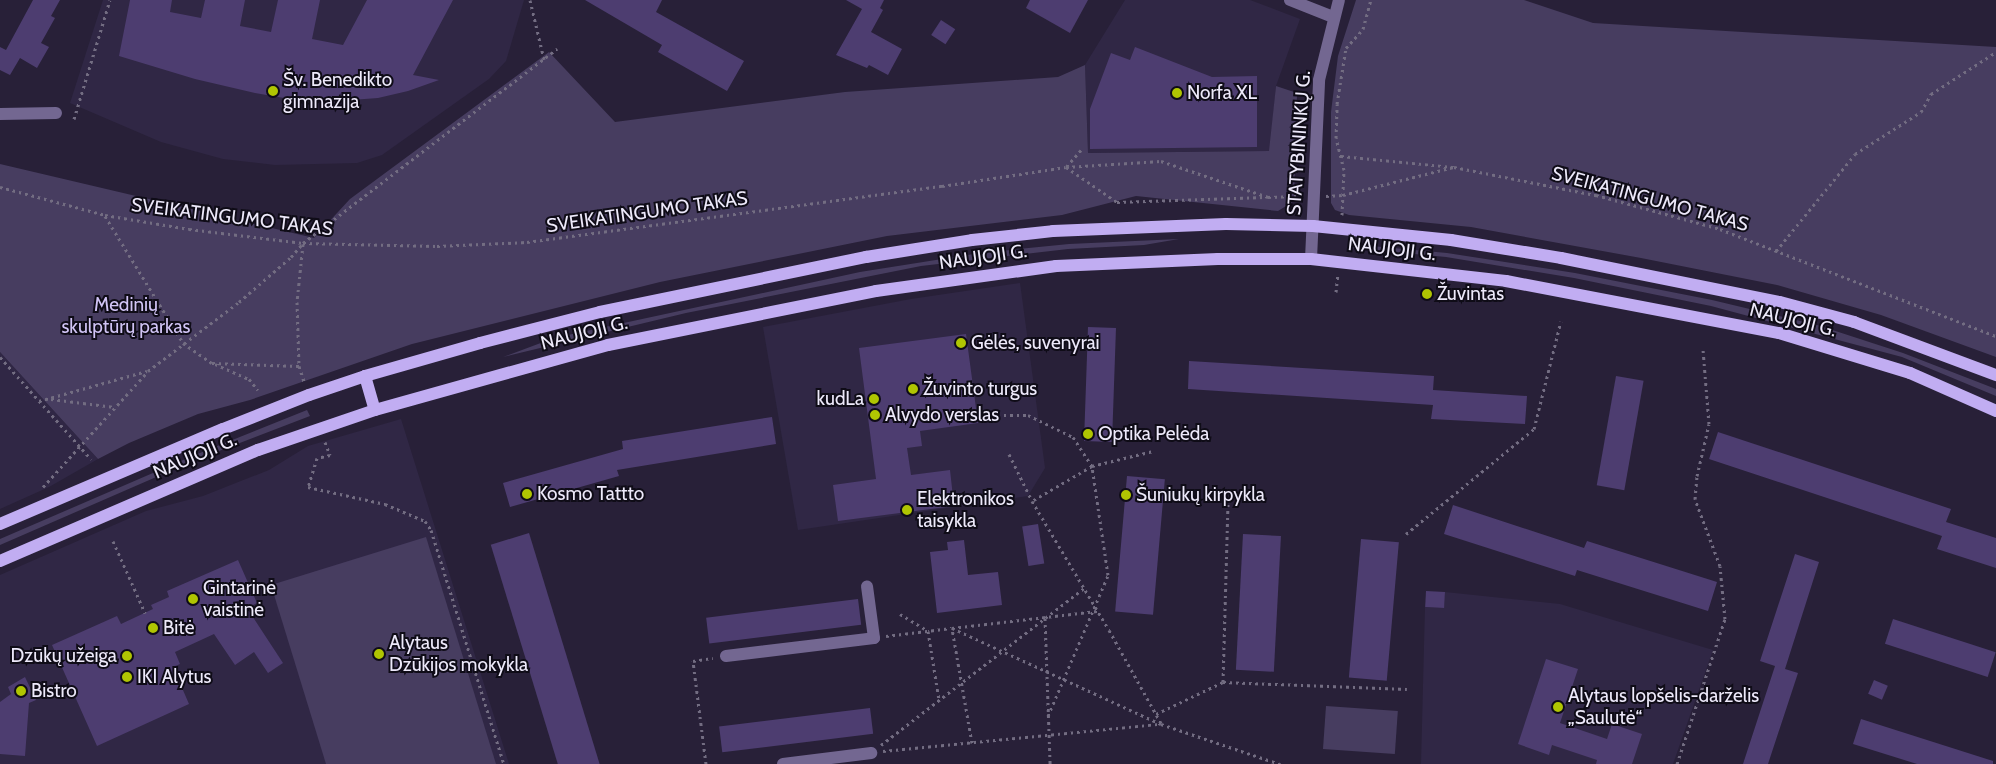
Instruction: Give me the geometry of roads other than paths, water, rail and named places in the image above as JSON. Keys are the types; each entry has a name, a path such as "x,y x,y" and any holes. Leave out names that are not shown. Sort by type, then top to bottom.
{"main road":[{"name":"NAUJOJI G.","path":"0,524 214,432 309,395 365,376 564,321 866,257 972,240 1053,231 1226,224 1313,226 1451,240 1525,252 1780,302 1854,322 1996,375"},
{"name":"NAUJOJI G.","path":"0,561 208,470 320,427 375,410 608,345 876,291 1056,266 1218,259 1311,260 1506,281 1779,333 1910,374 1996,411"},
{"path":"365,376 375,410"}],"street":[{"path":"1290,0 1333,17"},
{"name":"STATYBININKŲ G.","path":"1311,260 1319,80 1333,17 1339,0"},
{"path":"0,114 56,113"},
{"path":"726,656 874,638 867,586"},
{"path":"783,764 871,753"}],"place":[{"name":"Šv. Benedikto gimnazija","path":"273,91"},
{"name":"Norfa XL","path":"1177,93"},
{"name":"Žuvintas","path":"1427,294"},
{"name":"Gėlės, suvenyrai","path":"961,343"},
{"name":"Žuvinto turgus","path":"913,389"},
{"name":"kudLa","path":"874,399"},
{"name":"Alvydo verslas","path":"875,415"},
{"name":"Optika Pelėda","path":"1088,434"},
{"name":"Kosmo Tattto","path":"527,494"},
{"name":"Šuniukų kirpykla","path":"1126,495"},
{"name":"Elektronikos taisykla","path":"907,510"},
{"name":"Gintarinė vaistinė","path":"193,599"},
{"name":"Bitė","path":"153,628"},
{"name":"Alytaus Dzūkijos mokykla","path":"379,654"},
{"name":"Dzūkų užeiga","path":"127,656"},
{"name":"IKI Alytus","path":"127,677"},
{"name":"Bistro","path":"21,691"},
{"name":"Alytaus lopšelis-darželis „Saulutė“","path":"1558,707"}],"park label":[{"name":"Medinių skulptūrų parkas","path":"126,316"}]}
